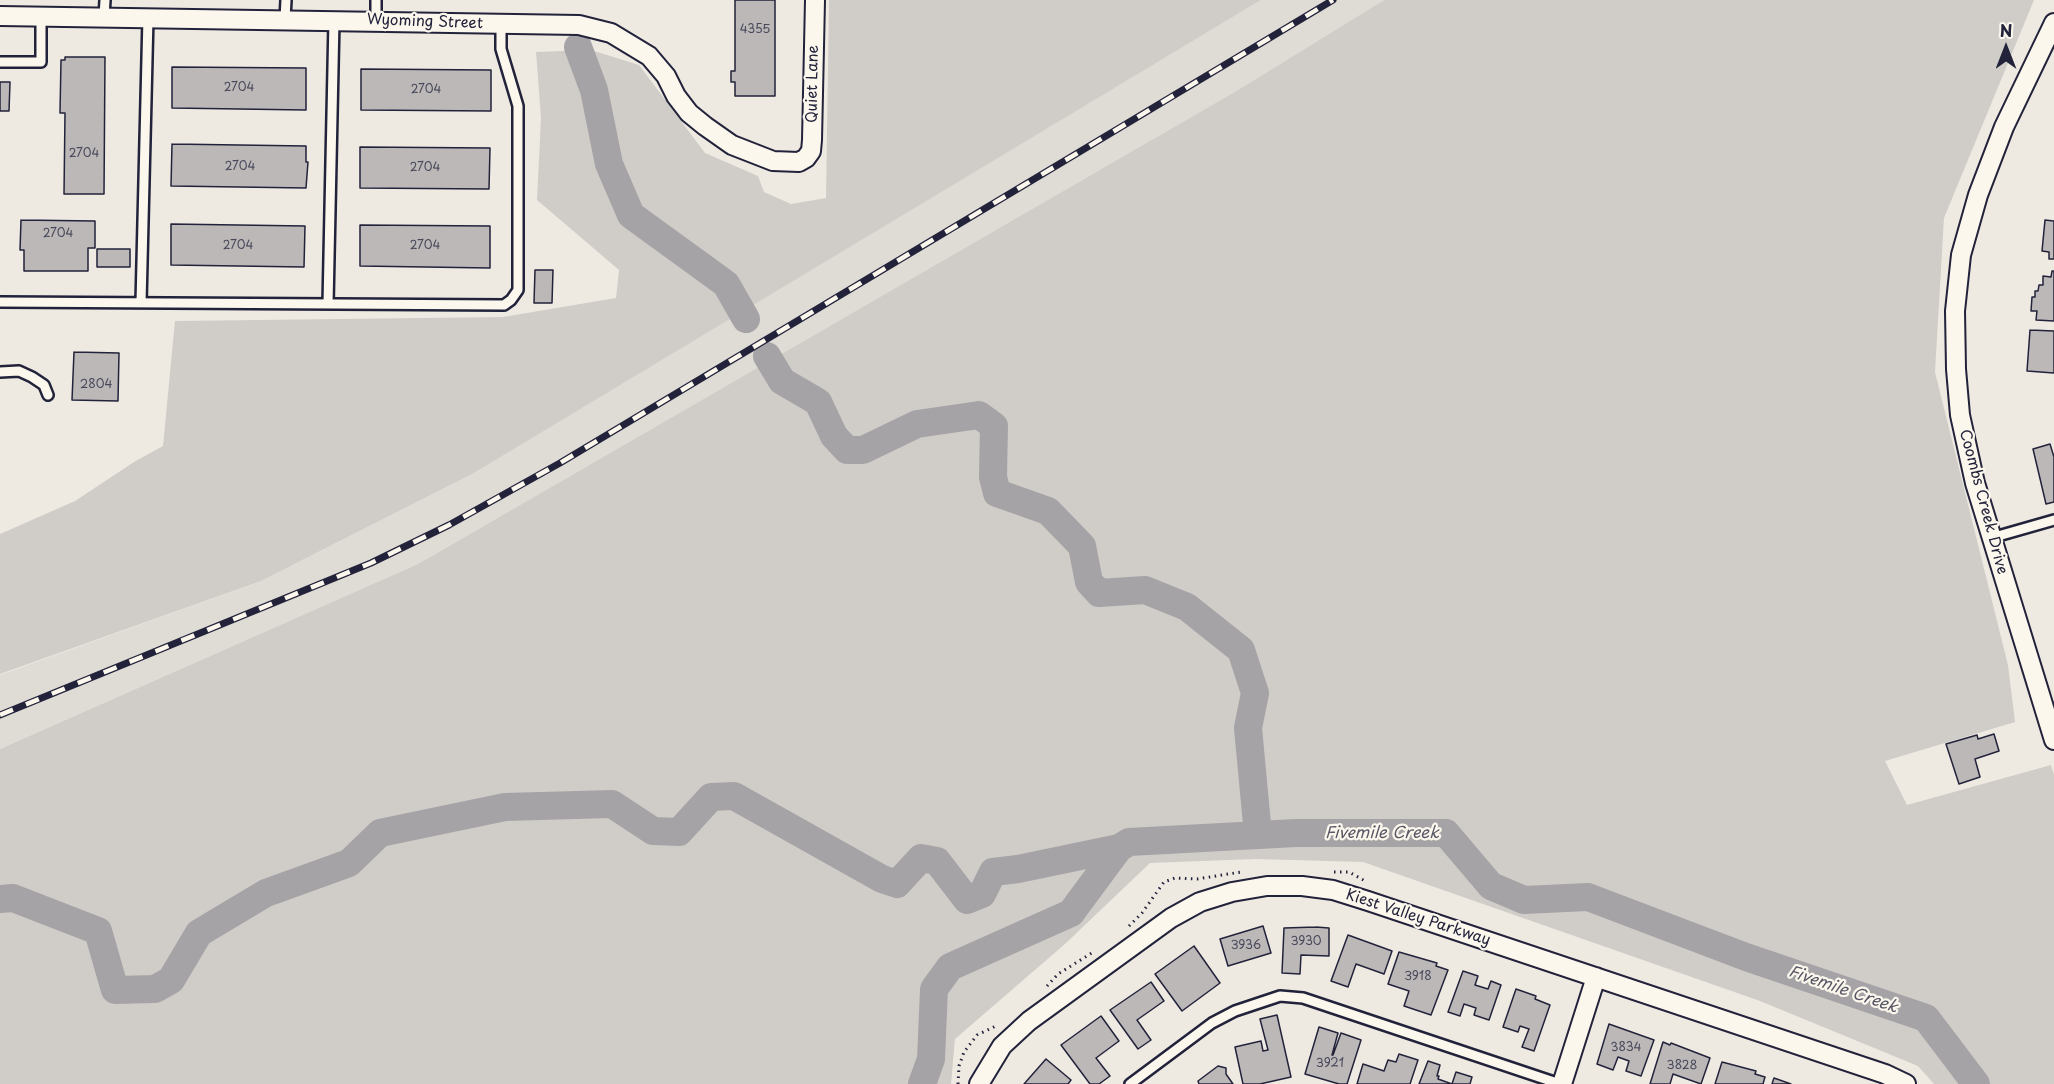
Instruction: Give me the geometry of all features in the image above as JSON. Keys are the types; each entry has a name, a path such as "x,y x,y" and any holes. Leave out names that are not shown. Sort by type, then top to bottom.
{"street":[{"name":"Quiet Lane","path":"800,162 811,151 815,0"},
{"name":"Wyoming Street","path":"0,16 41,16 105,8 148,17 579,25 611,33 639,49 660,66 676,96 689,113 732,145 772,160 800,162"},
{"name":"Coombs Creek Drive","path":"2054,23 2004,127 1978,195 1961,255 1955,311 1960,415 1975,483 2054,740"},
{"name":"Kiest Valley Parkway","path":"979,1084 1002,1046 1029,1021 1171,918 1200,902 1232,892 1267,886 1302,886 1333,890 1885,1074 1906,1084"},
{"path":"1561,1084 1596,977"}],"lane":[{"path":"285,19 286,0"},
{"path":"376,0 376,20"},
{"path":"0,62 41,62 41,16"},
{"path":"141,303 148,17"},
{"path":"327,304 334,20"},
{"path":"0,302 504,304 512,300 518,290 518,106 501,49 501,24"},
{"path":"0,372 19,371 32,376 44,385 48,395"},
{"path":"1991,538 2054,520"},
{"path":"1130,1084 1212,1023 1235,1011 1280,996 1303,998 1561,1084"}],"path":[{"path":"1122,932 1142,913 1164,882 1175,878 1197,879 1248,871"},
{"path":"1324,873 1349,872 1374,886"},
{"path":"1045,989 1058,974 1095,950"},
{"path":"958,1084 959,1066 964,1052 977,1035 1004,1022"}],"shaded area":[{"path":"829,0 1261,0 474,473 261,581 0,674 0,534 75,501 134,462 163,446 175,321 503,317 616,298 619,270 537,200 541,118 536,52 591,50 639,65 705,153 758,176 764,192 791,204 826,198"},
{"path":"1261,0 1384,0 1238,90 418,564 0,749 0,675 261,581 474,473"},
{"path":"1384,0 2034,0 1944,218 1935,372 2008,665 2015,722 1885,761 1907,805 2051,765 2054,775 2054,1084 1934,1084 1918,1066 1760,1001 1363,862 1256,859 1150,863 1065,944 955,1039 951,1084 0,1084 0,749 418,564 1238,90"}],"building":[{"path":"735,0 775,0 775,96 735,96 735,82 731,82 731,71 735,71"},
{"path":"65,57 105,57 104,194 64,194 65,113 60,113 61,60 65,60"},
{"path":"172,67 306,68 306,110 172,108"},
{"path":"361,69 491,70 491,111 361,110"},
{"path":"0,82 10,82 9,111 0,111"},
{"path":"172,144 306,146 306,162 308,162 306,188 171,186"},
{"path":"360,147 490,148 489,189 360,188"},
{"path":"21,220 95,221 95,248 88,248 88,271 24,271 24,250 20,250"},
{"path":"2045,220 2054,221 2054,259 2049,259 2049,252 2042,251"},
{"path":"171,224 305,226 304,267 171,265"},
{"path":"360,225 490,226 490,268 360,266"},
{"path":"97,249 130,249 130,267 97,267"},
{"path":"535,270 553,270 552,303 534,303"},
{"path":"2054,271 2054,321 2036,320 2037,311 2031,311 2032,297 2035,297 2035,291 2038,291 2039,285 2043,285 2043,276 2051,277"},
{"path":"2030,330 2054,331 2054,373 2027,371"},
{"path":"74,352 119,353 118,401 72,400"},
{"path":"2050,444 2054,457 2054,502 2046,504 2033,449"},
{"path":"1994,734 1999,751 1975,759 1980,777 1959,784 1946,744 1977,735 1978,739"},
{"path":"1263,926 1271,953 1228,966 1220,939"},
{"path":"1284,928 1329,928 1329,956 1301,955 1300,974 1282,973"},
{"path":"1348,935 1392,951 1384,974 1356,964 1348,987 1331,981"},
{"path":"1194,946 1220,983 1182,1011 1155,974"},
{"path":"1399,952 1437,963 1436,966 1448,970 1431,1015 1404,1006 1409,991 1388,984"},
{"path":"1463,971 1478,976 1475,985 1488,989 1491,981 1501,985 1489,1020 1474,1015 1476,1008 1464,1004 1460,1016 1448,1012"},
{"path":"1151,982 1164,1001 1137,1020 1151,1040 1138,1049 1110,1010"},
{"path":"1516,989 1536,996 1535,999 1550,1005 1534,1051 1522,1047 1529,1029 1520,1026 1518,1032 1503,1027"},
{"path":"1277,1015 1291,1077 1260,1084 1243,1084 1235,1047 1261,1041 1263,1051 1268,1050 1260,1019"},
{"path":"1101,1016 1119,1041 1096,1058 1110,1076 1099,1084 1090,1084 1061,1045"},
{"path":"1609,1024 1654,1040 1641,1076 1626,1071 1629,1061 1618,1057 1613,1070 1597,1064"},
{"path":"1319,1027 1338,1033 1332,1055 1341,1033 1361,1040 1347,1084 1339,1084 1305,1074"},
{"path":"1663,1042 1710,1058 1701,1084 1673,1074 1670,1084 1650,1084"},
{"path":"1399,1054 1418,1060 1410,1084 1357,1084 1363,1064 1384,1071 1388,1060 1396,1062"},
{"path":"1046,1059 1071,1080 1068,1084 1024,1084"},
{"path":"1428,1061 1440,1065 1438,1079 1452,1084 1419,1084"},
{"path":"1722,1062 1756,1071 1755,1074 1765,1077 1763,1084 1715,1084"},
{"path":"1218,1066 1226,1068 1226,1074 1233,1084 1199,1084 1198,1081"},
{"path":"1456,1072 1472,1077 1470,1084 1452,1084"},
{"path":"1774,1078 1791,1084 1772,1084"}],"waterway":[{"path":"578,47 594,90 609,164 631,215 726,284 746,319"},
{"path":"767,356 782,381 818,402 834,436 847,450 863,450 917,424 979,415 994,426 993,477 997,493 1048,511 1082,546 1089,582 1099,593 1145,590 1187,607 1241,650 1255,693 1248,728 1258,835"},
{"path":"0,899 13,898 98,931 115,990 155,989 171,980 199,933 266,893 349,863 380,833 505,807 612,804 653,831 679,832 711,797 734,796 882,879 897,884 921,858 937,861 967,900 982,894 993,872 1119,848"},
{"name":"Fivemile Creek","path":"922,1084 931,1059 934,989 950,967 1071,913 1119,848 1129,842 1296,833 1446,833 1491,886 1524,900 1588,897 1746,957 1926,1018 1976,1084"}],"railway":[{"path":"0,715 371,563 449,525 560,463 1333,0"}]}
